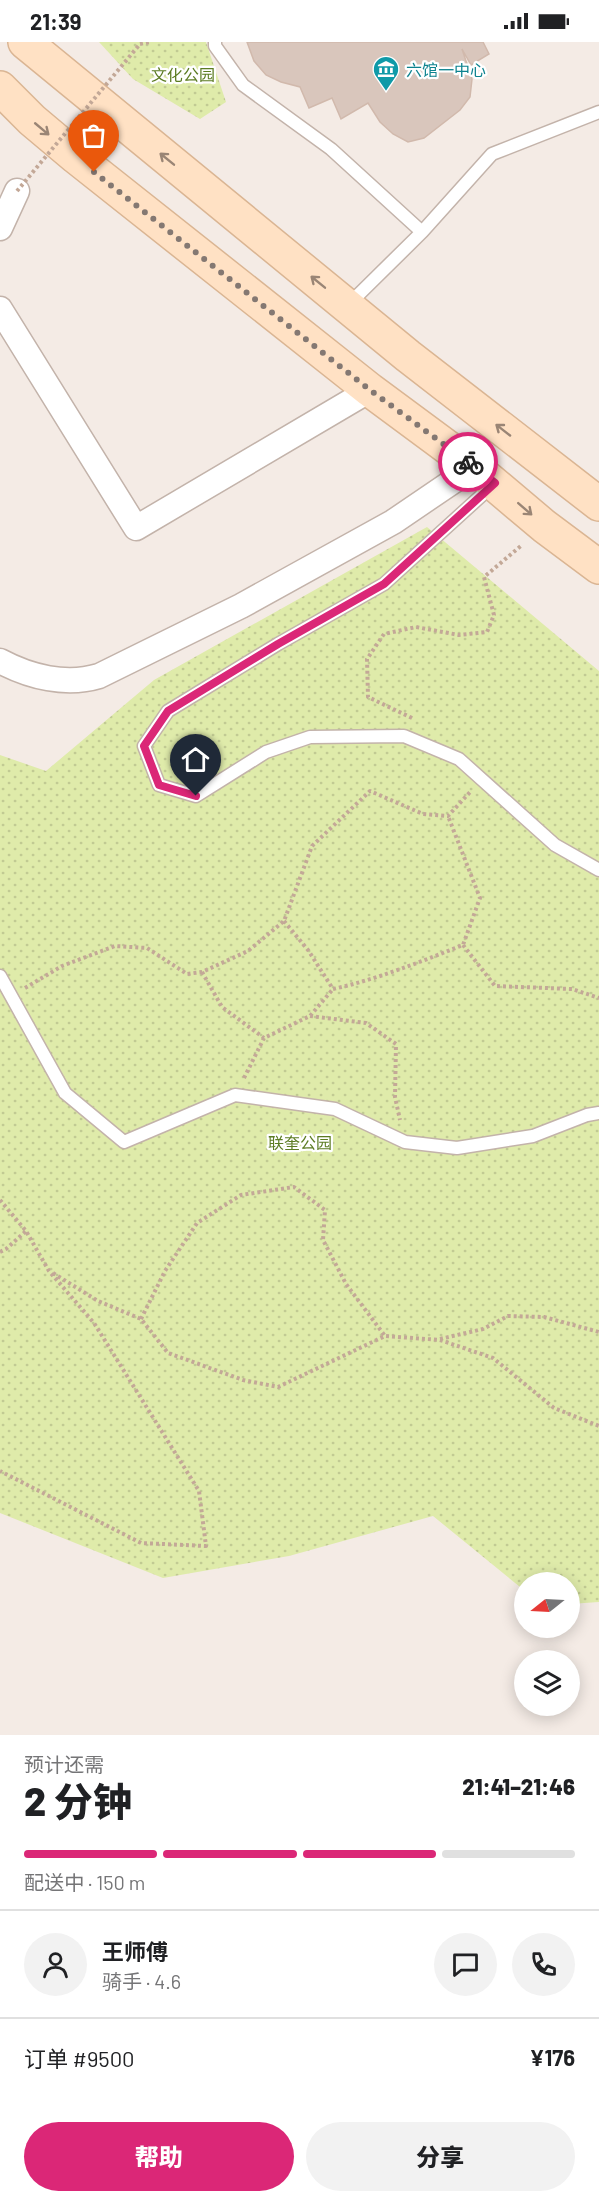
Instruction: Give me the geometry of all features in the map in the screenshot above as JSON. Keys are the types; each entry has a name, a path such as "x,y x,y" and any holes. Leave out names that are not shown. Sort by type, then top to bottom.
{"main road":[{"path":"25,42 408,357 599,504"},
{"path":"0,88 32,120 76,157 370,390 485,475 544,526 599,566"}],"street":[{"path":"0,228 17,191"},
{"path":"0,309 136,528 370,390"},
{"path":"0,660 14,668 38,676 83,681 99,676 242,606 383,527 485,475"}],"lane":[{"path":"215,42 215,46 243,86 331,149 422,232"},
{"path":"347,306 422,232 492,154 599,112"},
{"path":"485,475 384,584 278,644 168,711 144,746 159,785 196,796 266,752 310,737 404,736 459,759 555,845 599,870"},
{"path":"0,976 65,1093 124,1142 235,1095 335,1109 405,1142 457,1148 533,1136 587,1114 599,1113"}],"path":[{"path":"17,191 140,44 150,42"},
{"path":"414,719 368,697 367,659 384,634 416,627 459,635 487,632 494,615 484,578 544,526"},
{"path":"448,816 483,780"},
{"path":"11,996 62,966 115,946 147,948 187,974 202,972 249,951 284,921 312,846 370,791 423,814 448,816"},
{"path":"235,1095 264,1038 310,1016 333,989 405,969 463,945 480,898 448,816"},
{"path":"284,921 308,950 333,989"},
{"path":"463,945 495,986 572,989 599,998"},
{"path":"202,972 222,1007 264,1038"},
{"path":"310,1016 366,1023 396,1044 395,1097 405,1142"},
{"path":"141,1319 165,1271 197,1223 241,1195 294,1187 325,1210 323,1240 346,1284 385,1336"},
{"path":"0,1200 26,1231 50,1271 94,1323 199,1491 206,1546 141,1543 0,1472"},
{"path":"0,1252 26,1231"},
{"path":"50,1271 98,1301 141,1319 168,1353 243,1380 278,1387 385,1336 440,1340 493,1358 554,1408 599,1426"},
{"path":"440,1340 483,1329 508,1316 544,1317 599,1332"}],"green space":[{"name":"文化公园","path":"99,42 206,42 226,102 200,119 133,79"},
{"name":"联奎公园","path":"427,527 599,671 599,1602 580,1603 580,1572 514,1572 514,1582 433,1516 289,1556 163,1578 0,1513 0,755 46,771 154,680"}],"building":[{"name":"六馆一中心","path":"247,42 483,42 489,54 471,65 462,49 472,79 470,97 460,110 424,138 408,142 393,134 380,122 368,103 341,119 332,98 309,108 300,87 266,75 254,61"}],"way so far":[{"path":"94,172 370,390 468,462"}],"place":[{"name":"六馆一中心","path":"386,92"}],"route":[{"path":"196,796 159,785 144,746 168,711 278,644 384,584 495,483 468,462"}]}
